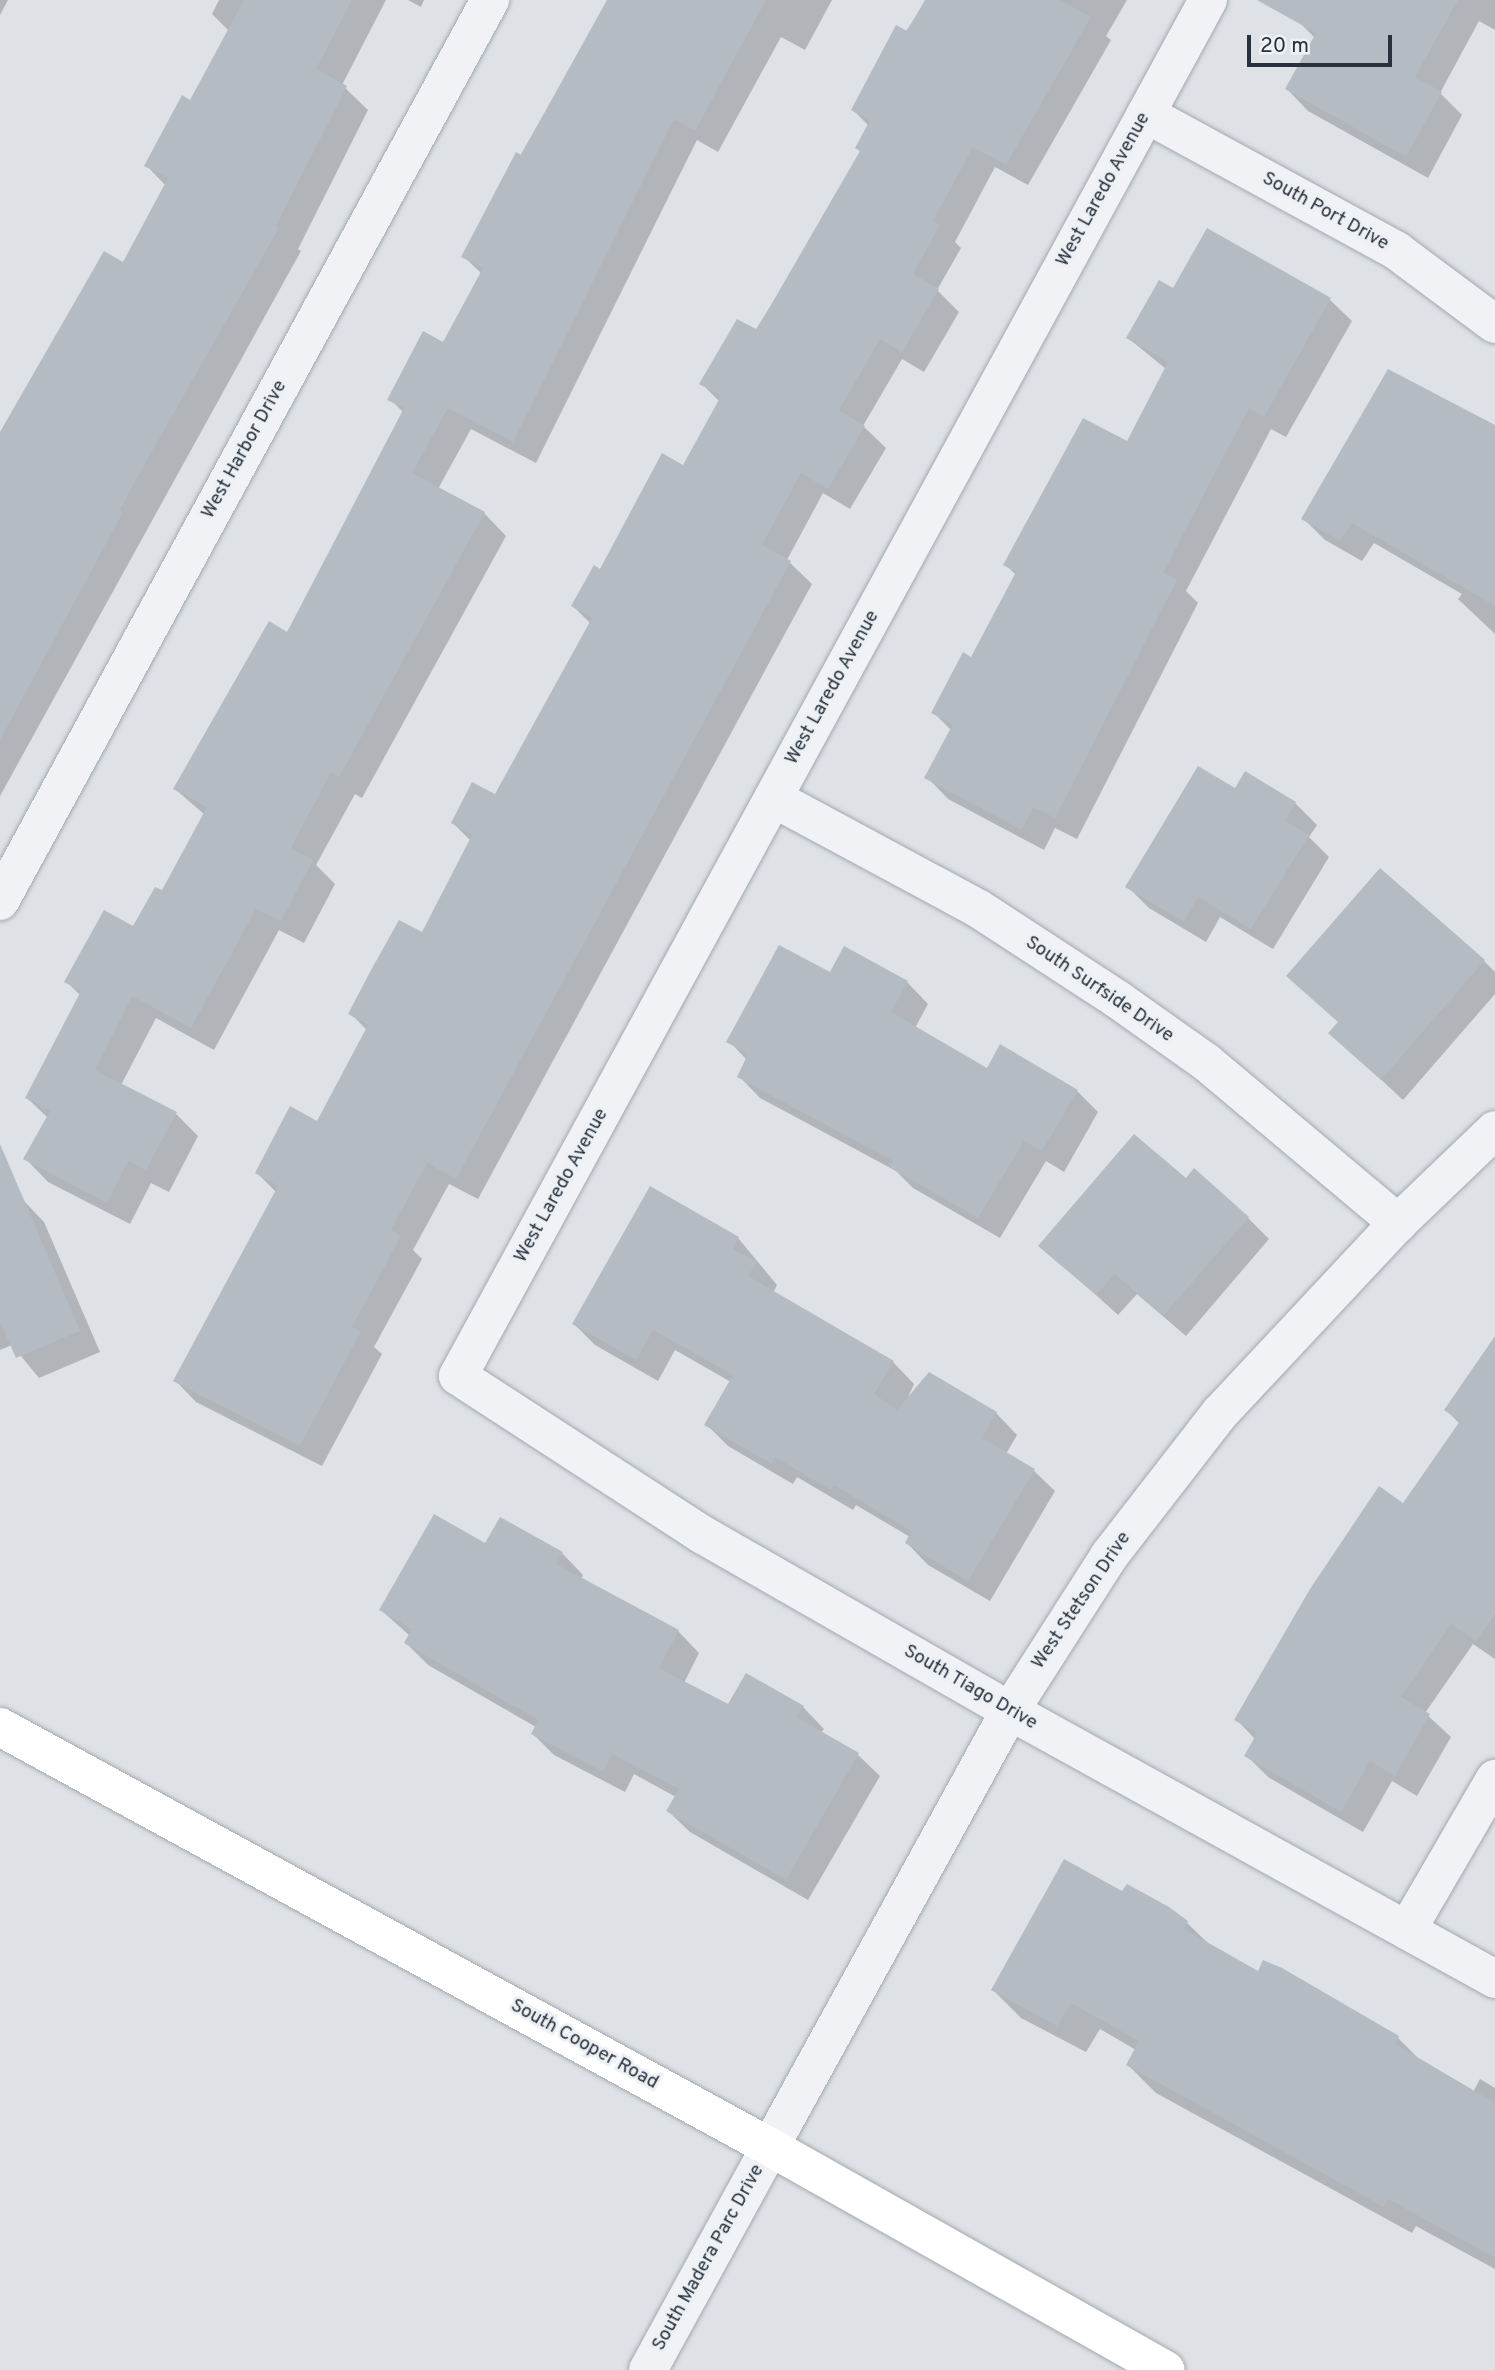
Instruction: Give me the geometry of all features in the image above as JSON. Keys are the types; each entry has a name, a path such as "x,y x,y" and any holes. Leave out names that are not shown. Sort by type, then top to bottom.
{"main road":[{"name":"South Cooper Road","path":"0,1727 770,2147 1165,2370"}],"street":[{"name":"West Harbor Drive","path":"0,901 490,0"},
{"name":"West Laredo Avenue","path":"458,1376 1208,0"},
{"name":"South Port Drive","path":"1146,114 1397,251 1495,324"},
{"name":"South Surfside Drive","path":"773,798 979,909 1117,999 1206,1062 1398,1223"},
{"name":"West Stetson Drive","path":"770,2147 1010,1711 1109,1556 1220,1413 1398,1223 1495,1129"},
{"name":"South Tiago Drive","path":"458,1376 703,1535 1010,1711 1495,1979"},
{"path":"1407,1930 1495,1779"},
{"name":"South Madera Parc Drive","path":"648,2370 770,2147"}],"building":[{"path":"244,0 352,0 316,69 347,86 276,226 279,228 139,474 120,510 123,512 0,740 0,432 104,251 123,262 168,178 144,166 182,95 190,100"},
{"path":"607,0 766,0 695,131 674,119 513,442 448,408 412,473 485,512 339,777 331,772 291,848 313,860 281,921 256,909 191,1028 132,996 95,1070 177,1112 146,1170 128,1161 107,1203 23,1159 50,1111 25,1098 81,991 64,982 104,910 133,926 155,887 162,890 207,807 173,789 269,621 287,632 404,408 387,400 423,331 443,342 483,268 461,257 516,152 521,155"},
{"path":"925,0 1060,0 1091,17 1006,165 973,147 933,221 940,225 913,274 939,289 902,352 880,339 839,410 865,426 828,489 801,473 762,545 791,561 456,1179 427,1163 391,1230 401,1236 352,1327 361,1331 300,1446 173,1381 278,1186 255,1173 290,1106 317,1121 368,1025 348,1014 370,972 399,920 422,932 472,835 451,823 472,782 495,794 592,618 571,606 594,565 600,569 662,453 683,465 721,396 699,384 737,319 756,329 771,305 860,151 855,148 870,120 851,110 896,25 907,31"},
{"path":"1257,0 1458,0 1415,77 1442,92 1406,157 1285,89 1316,33"},
{"path":"1207,228 1331,298 1264,417 1249,408 1163,573 1177,580 1055,818 1033,807 1022,830 924,778 953,724 931,713 963,652 971,657 1016,572 1003,565 1083,418 1127,441 1168,362 1126,338 1159,280 1173,288"},
{"path":"1388,369 1495,425 1495,606 1352,523 1340,541 1301,519"},
{"path":"1198,766 1235,788 1245,771 1296,802 1285,821 1309,835 1251,929 1198,897 1184,922 1125,887"},
{"path":"1380,868 1485,960 1381,1080 1328,1033 1338,1022 1286,976"},
{"path":"779,945 830,972 844,946 908,981 891,1012 987,1068 1000,1044 1078,1090 1042,1151 1024,1141 978,1218 889,1167 893,1161 737,1077 748,1054 726,1042"},
{"path":"1134,1134 1186,1178 1194,1168 1249,1217 1163,1316 1115,1274 1096,1295 1038,1246"},
{"path":"0,1144 80,1331 16,1358 0,1322"},
{"path":"650,1186 739,1237 733,1249 757,1262 748,1276 894,1361 874,1394 897,1410 929,1372 997,1412 982,1438 1035,1469 968,1581 905,1543 911,1531 834,1485 831,1490 775,1457 772,1464 704,1425 733,1375 653,1330 636,1360 572,1324"},
{"path":"1495,1336 1495,1614 1476,1641 1451,1624 1401,1697 1430,1714 1395,1776 1370,1761 1341,1812 1244,1756 1257,1733 1234,1720 1310,1589 1379,1486 1403,1503 1460,1421 1444,1410"},
{"path":"434,1514 485,1543 500,1517 563,1552 556,1564 679,1630 659,1668 728,1704 746,1673 804,1706 796,1717 859,1753 786,1880 666,1811 679,1789 612,1754 603,1772 531,1734 538,1720 404,1643 412,1629 379,1610"},
{"path":"1064,1859 1122,1891 1127,1884 1169,1907 1188,1921 1184,1929 1258,1971 1263,1960 1282,1968 1399,2036 1395,2044 1495,2103 1495,2258 1388,2199 1384,2207 1126,2065 1139,2041 1071,2003 1057,2026 991,1990"}]}
